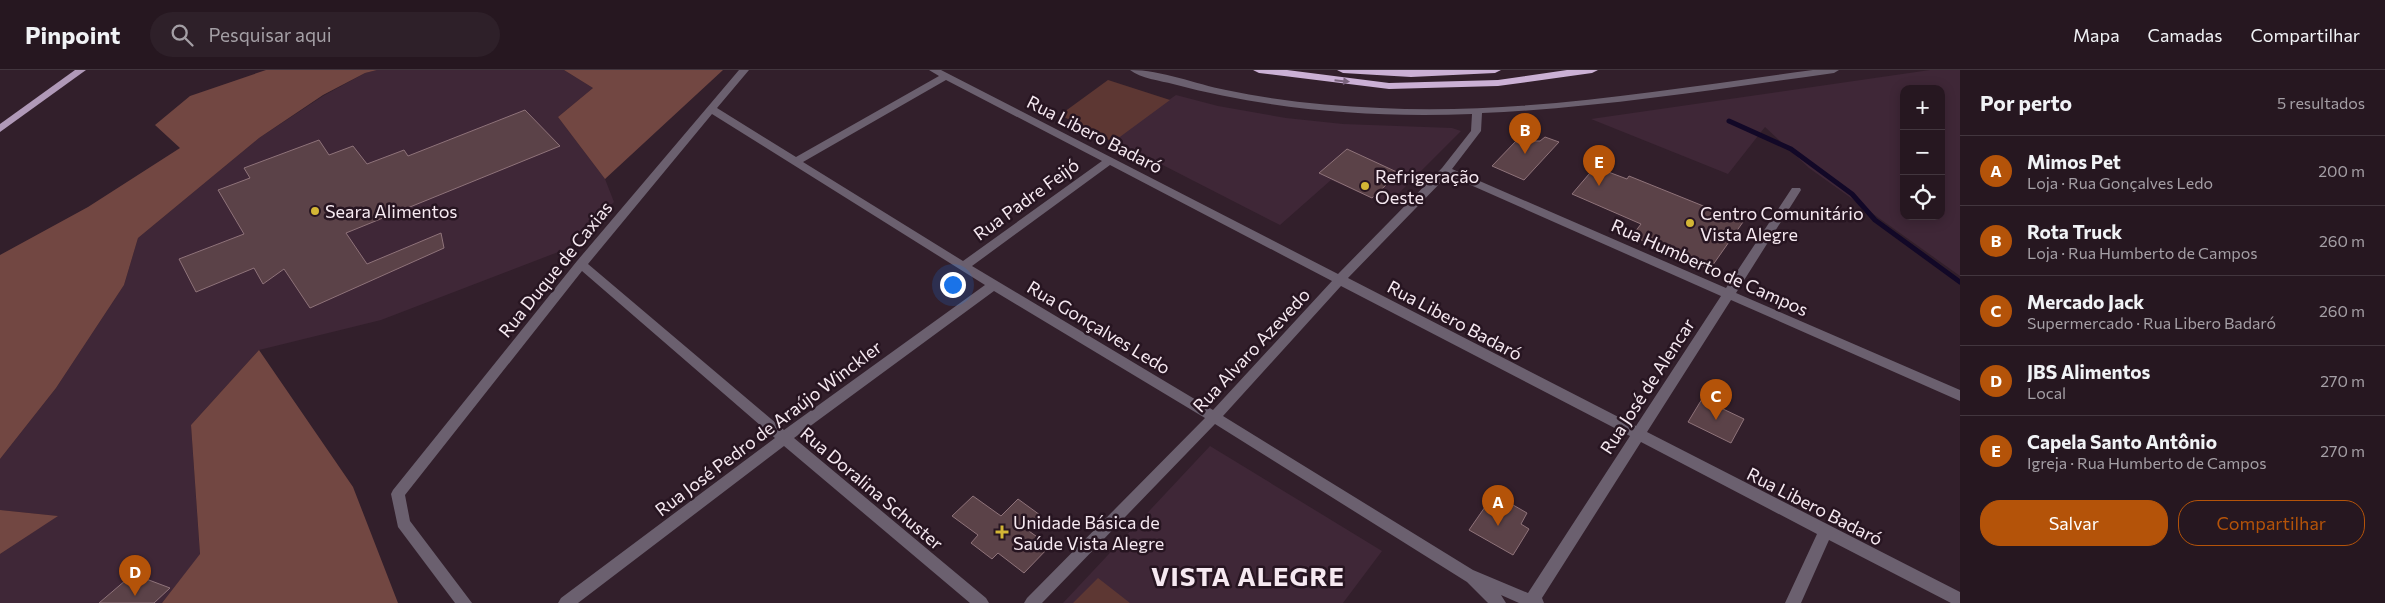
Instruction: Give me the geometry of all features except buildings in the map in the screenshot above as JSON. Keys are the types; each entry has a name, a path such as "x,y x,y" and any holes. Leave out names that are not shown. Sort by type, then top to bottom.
{"highway":[{"path":"1259,70 1388,86 1498,83 1592,70"},
{"path":"1343,70 1411,74 1495,70"}],"main road":[{"path":"0,129 81,70"}],"street":[{"name":"Rua Duque de Caxias","path":"464,603 403,524 398,494 581,264 744,70"},
{"path":"1134,70 1197,87 1245,97 1317,107 1386,111 1477,110 1576,103 1834,70"},
{"path":"797,161 940,73"},
{"name":"Rua Libero Badaró","path":"940,73 1960,600"},
{"name":"Rua Gonçalves Ledo","path":"711,109 965,265 994,285 1468,575 1533,602"},
{"name":"Rua Alvaro Azevedo","path":"1032,603 1214,418 1340,279 1446,170 1476,131 1477,110"},
{"name":"Rua Padre Feijó","path":"965,265 1108,161"},
{"name":"Rua Humberto de Campos","path":"1446,170 1960,396"},
{"name":"Rua José de Alencar","path":"1533,602 1796,190"},
{"name":"Rua Doralina Schuster","path":"581,264 981,603"},
{"name":"Rua José Pedro de Araújo Winckler","path":"566,603 784,438 994,285"},
{"path":"1793,603 1826,531"},
{"name":"Rua Gonçalves Ledo","path":"1468,575 1498,603"}],"shaded area":[{"path":"266,70 377,70 365,73 323,95 259,138 138,238 124,285 56,388 0,459 0,255 88,207 180,148 155,125 190,96"},
{"path":"377,70 564,70 593,88 558,117 605,179 614,202 566,249 381,320 259,350 191,425 200,555 162,603 0,603 0,554 57,516 0,510 0,459 56,388 124,285 138,238 259,138 323,96 365,73"},
{"path":"564,70 723,70 605,179 558,117 593,88"},
{"path":"1930,70 1960,70 1960,276 1809,168 1765,127 1728,174 1591,119"},
{"path":"1108,80 1170,100 1113,142 1060,115"},
{"path":"1176,95 1218,106 1286,118 1343,124 1452,128 1461,131 1387,205 1331,180 1280,225 1112,139"},
{"path":"259,350 353,487 398,603 162,603 200,554 191,425"},
{"path":"1210,446 1382,551 1343,603 1063,603"},
{"path":"0,510 58,516 0,554"},
{"path":"1098,578 1130,603 1073,603"}],"waterway":[{"path":"1729,121 1791,149 1852,194 1875,220 1960,282"}],"place":[{"name":"Rota Truck","path":"1525,154"},
{"name":"Refrigeração Oeste","path":"1365,186"},
{"name":"Capela Santo Antônio","path":"1599,186"},
{"name":"Seara Alimentos","path":"315,211"},
{"name":"Centro Comunitário Vista Alegre","path":"1690,223"},
{"name":"Mercado Jack","path":"1716,420"},
{"name":"Mimos Pet","path":"1498,526"},
{"name":"Unidade Básica de Saúde Vista Alegre","path":"1002,532"},
{"name":"JBS Alimentos","path":"135,596"}],"district":[{"name":"VISTA ALEGRE","path":"1248,575"}]}
